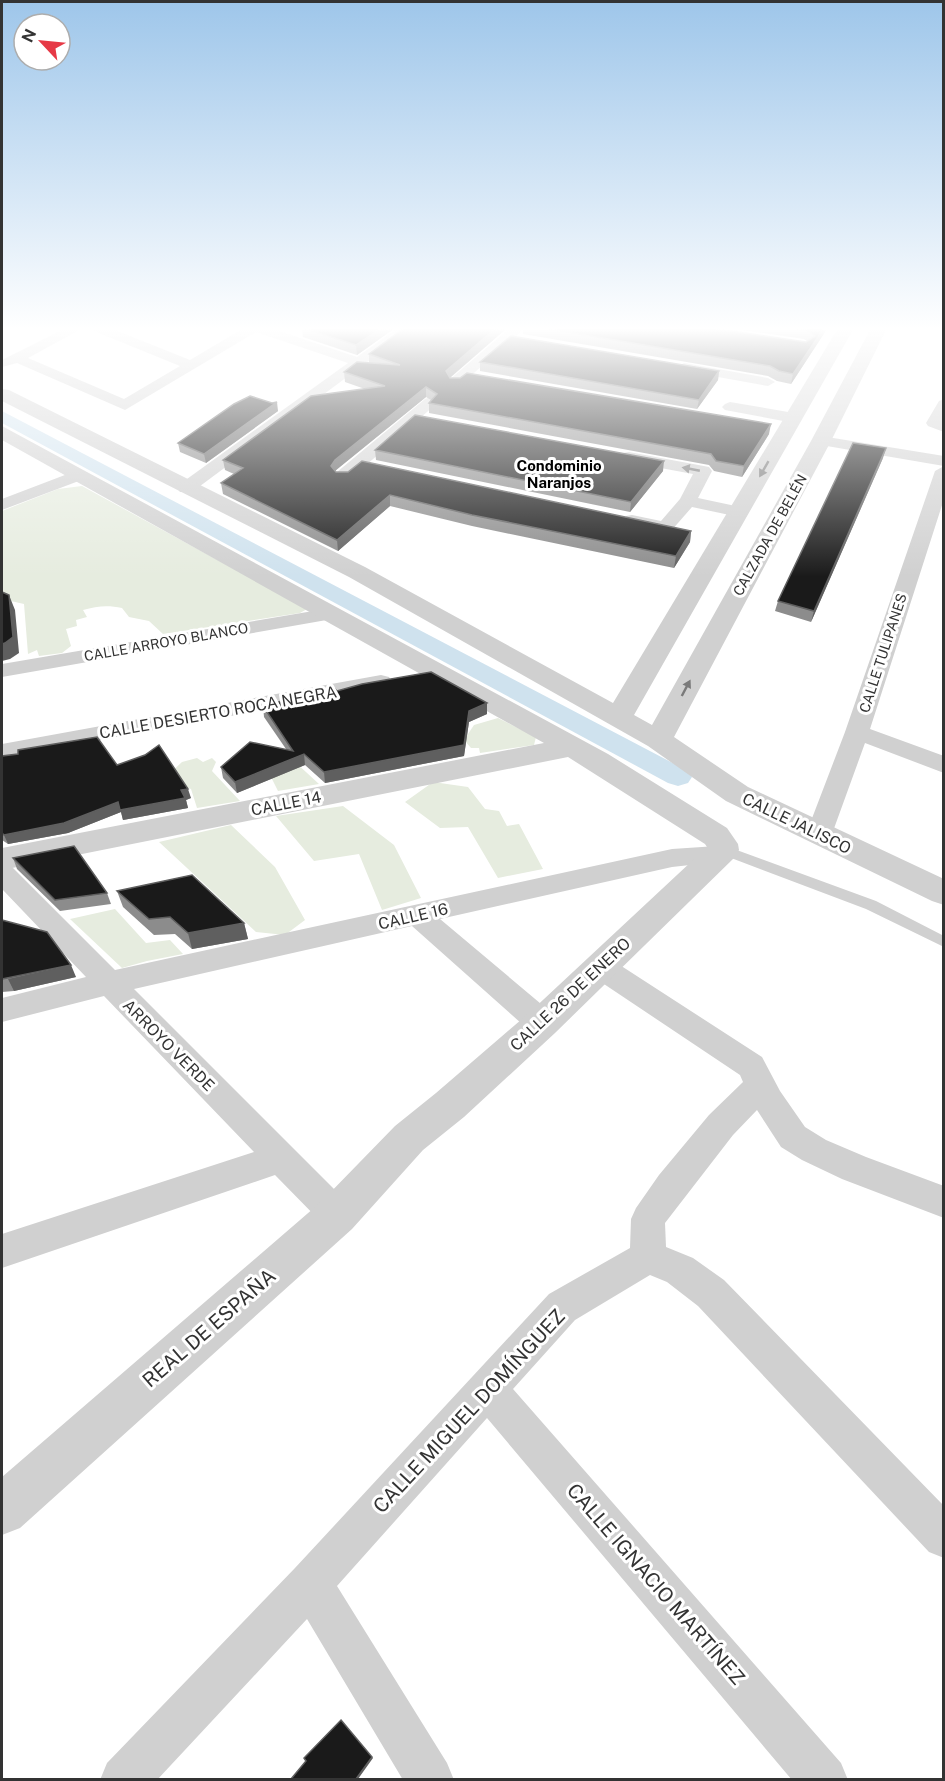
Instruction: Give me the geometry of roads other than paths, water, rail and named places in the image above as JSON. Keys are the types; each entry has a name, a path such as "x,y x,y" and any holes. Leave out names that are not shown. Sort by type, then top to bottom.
{"street":[{"name":"CALLE JALISCO","path":"35,411 357,572 619,717 658,740 736,794 944,893"},
{"path":"186,488 291,411"},
{"path":"343,476 420,411"},
{"path":"769,411 794,418"},
{"path":"619,717 798,411"},
{"name":"CALZADA DE BELÉN","path":"658,740 821,441 834,411"},
{"path":"940,411 934,423 944,427"},
{"path":"413,417 436,421"},
{"path":"2,432 598,762 716,836 721,850"},
{"path":"821,441 944,461"},
{"path":"610,454 703,471 688,501 665,527 620,518"},
{"path":"358,463 381,467"},
{"name":"CALLE TULIPANES","path":"819,834 857,732 944,471"},
{"path":"2,505 78,476"},
{"path":"688,501 739,512"},
{"path":"722,542 761,550"},
{"name":"CALLE ARROYO BLANCO","path":"2,671 331,614"},
{"name":"CALLE DESIERTO ROCA NEGRA","path":"2,751 435,672"},
{"path":"857,732 944,765"},
{"name":"CALLE 14","path":"2,859 571,747"},
{"name":"CALLE 16","path":"2,1010 109,983 672,858 721,850"},
{"name":"CALLE 26 DE ENERO","path":"409,1138 450,1105 542,1023 721,850"},
{"name":"ARROYO VERDE","path":"2,873 337,1215"},
{"path":"417,915 542,1023"},
{"path":"600,966 751,1066 793,1137 814,1150 854,1168 944,1202"},
{"path":"761,1085 721,1125 671,1186 648,1219 648,1257 680,1270 711,1293 944,1537"},
{"name":"REAL DE ESPAÑA","path":"2,1510 337,1215 409,1138"},
{"path":"2,1251 281,1158"},
{"name":"CALLE MIGUEL DOMÍNGUEZ","path":"124,1779 310,1584 562,1307 648,1257"},
{"name":"CALLE IGNACIO MARTÍNEZ","path":"488,1389 824,1779"},
{"path":"310,1584 430,1779"}],"lane":[{"path":"721,850 803,878 871,905 943,942"}],"waterway":[{"path":"2,416 678,777"}],"district":[{"name":"Condominio Naranjos","path":"559,474"}]}
